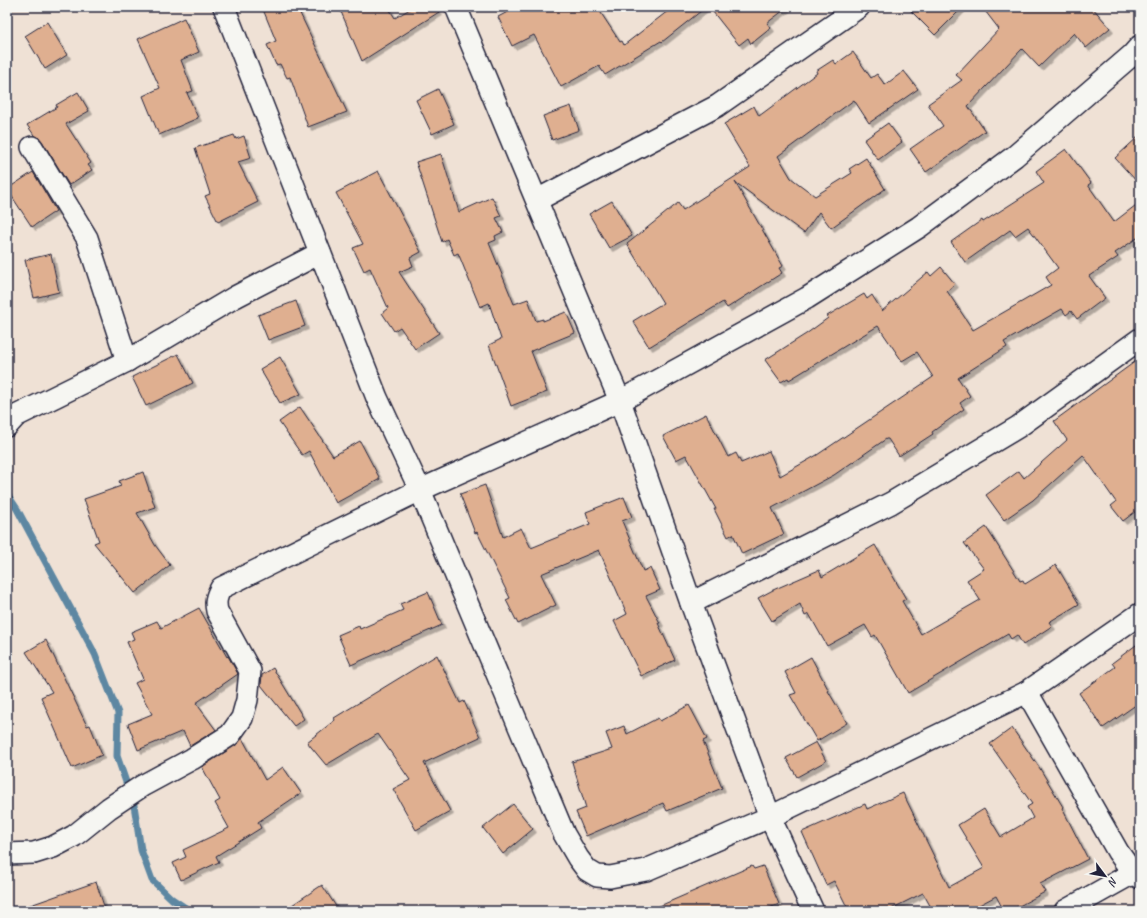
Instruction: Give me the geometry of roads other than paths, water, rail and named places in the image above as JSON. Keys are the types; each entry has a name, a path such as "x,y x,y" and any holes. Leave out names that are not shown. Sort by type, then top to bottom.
{"street":[{"path":"224,7 377,398 420,490 564,834 587,870 597,876 610,877 646,870 770,817 1027,692 1140,614"},
{"path":"456,7 620,401 691,603 770,817 813,911"},
{"path":"537,200 717,106 859,7"},
{"path":"7,854 34,853 53,847 74,836 109,808 142,786 192,759 230,735 242,718 247,700 250,671 217,612 215,603 221,588 420,490 620,401 807,298 919,227 1015,156 1132,55 1140,46"},
{"path":"32,147 87,238 127,361"},
{"path":"7,426 16,416 127,361 234,297 320,253"},
{"path":"691,603 891,503 1018,427 1140,339"},
{"path":"1027,692 1118,852 1137,876 1065,911"}],"waterway":[{"path":"7,494 17,509 95,654 118,713 117,756 127,785"},
{"path":"133,799 141,850 152,880 172,899 190,911"}]}
